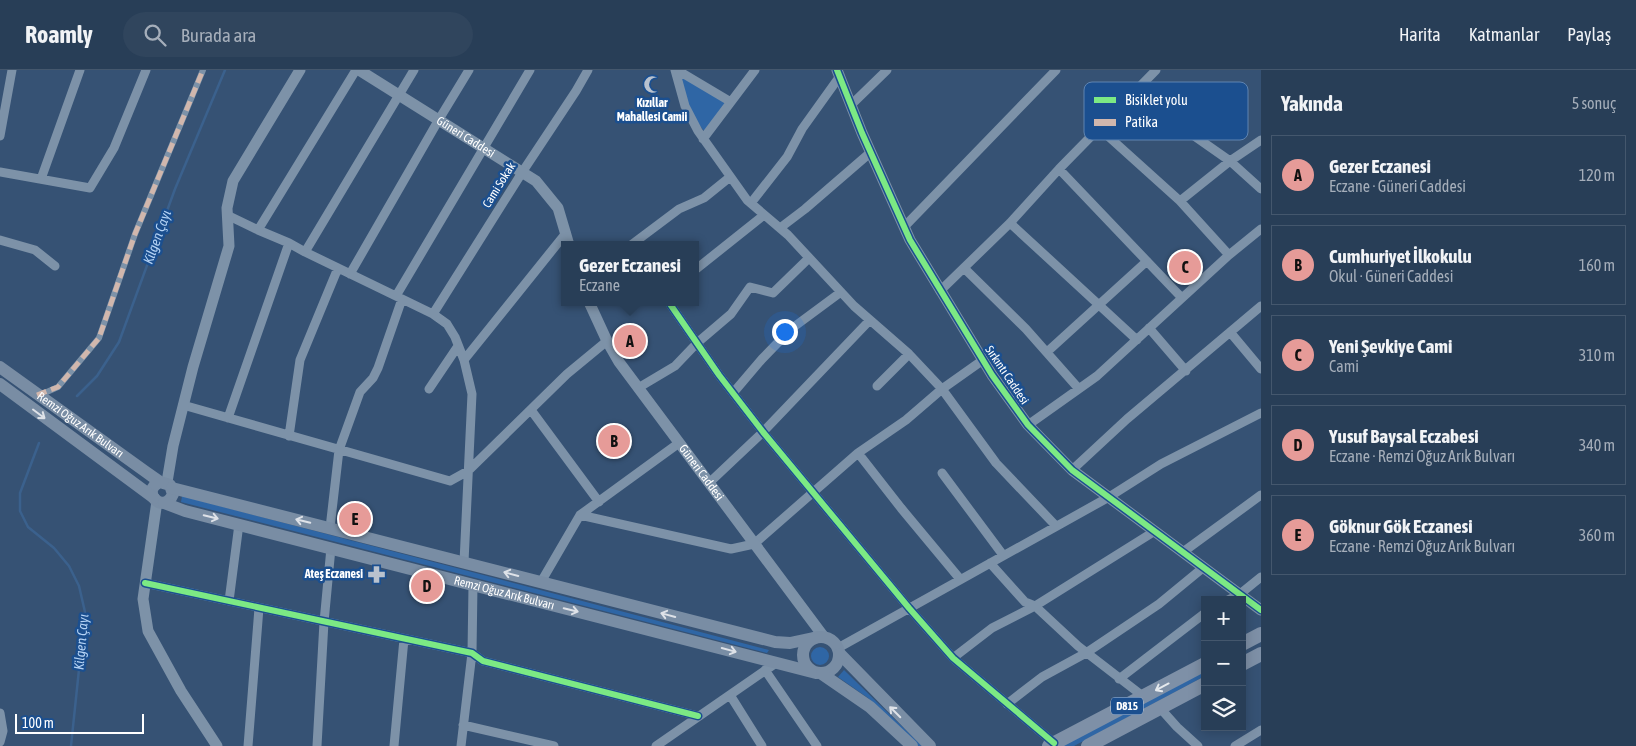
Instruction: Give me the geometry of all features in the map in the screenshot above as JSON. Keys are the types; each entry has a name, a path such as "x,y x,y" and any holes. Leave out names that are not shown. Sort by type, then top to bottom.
{"highway":[{"path":"1246,642 1261,634"},
{"path":"1246,662 1261,654"},
{"name":"D815","path":"1051,745 1201,666"},
{"name":"D815","path":"1088,746 1201,686"}],"main road":[{"name":"Remzi Oğuz Arık Bulvarı","path":"0,367 167,484 330,528 775,642 790,643 821,637"},
{"name":"Remzi Oğuz Arık Bulvarı","path":"0,384 158,501 185,510 819,674"},
{"path":"167,484 172,498 158,501 152,488 167,484"},
{"path":"821,637 807,643 803,655 806,666 870,707 912,746"},
{"name":"Güneri Caddesi","path":"821,637 835,643 839,651 930,746"},
{"path":"819,674 833,670 840,660 839,651"}],"street":[{"path":"0,136 12,70"},
{"path":"41,179 80,70"},
{"path":"0,172 90,188 114,148 146,70"},
{"path":"38,395 58,387 99,338 135,234 203,70"},
{"path":"167,484 173,446 193,367 229,246 227,208 232,182 300,70"},
{"path":"258,230 358,70"},
{"name":"Güneri Caddesi","path":"358,70 536,181 552,200 561,216 568,241"},
{"path":"305,252 414,70"},
{"path":"350,274 469,70"},
{"path":"330,528 339,450 360,392 373,378 378,368 399,298 530,70"},
{"name":"Cami Sokak","path":"433,314 588,70"},
{"path":"676,70 731,102"},
{"path":"676,70 685,106 703,139 751,203 788,234 841,292 909,354 942,389 996,463 1056,526"},
{"path":"703,139 755,70"},
{"path":"852,105 888,70"},
{"path":"904,227 1056,70"},
{"path":"1144,82 1156,70"},
{"path":"751,203 787,157 802,129 839,73"},
{"name":"Sırkıntı Caddesi","path":"839,73 910,240 983,360 1028,425 1072,470 1261,610"},
{"path":"940,291 1010,223 1087,140"},
{"path":"1112,140 1180,202 1229,255"},
{"path":"1200,140 1230,161 1261,189"},
{"path":"1180,202 1230,161 1261,140"},
{"path":"780,228 871,152"},
{"path":"1059,169 1182,298"},
{"path":"636,241 680,209 704,198 730,177"},
{"path":"227,215 289,243 433,314 447,324 464,360 472,394 464,562"},
{"path":"699,267 764,215"},
{"path":"1010,223 1062,273 1137,340"},
{"path":"1028,425 1097,376 1229,255 1261,229"},
{"path":"464,360 566,233"},
{"path":"0,240 35,250 55,266"},
{"path":"228,418 289,243"},
{"path":"638,388 675,366 697,343 730,314 750,287 774,293 810,258"},
{"path":"1047,352 1147,261"},
{"path":"289,436 300,360 338,268"},
{"path":"964,268 1026,329 1079,388"},
{"path":"733,393 762,358 791,330 841,292"},
{"name":"Güneri Caddesi","path":"591,306 619,362 821,637"},
{"path":"671,306 762,432 952,658 1007,704 1051,745"},
{"path":"1072,470 1127,420 1261,306"},
{"path":"708,483 762,432 870,320"},
{"path":"1149,328 1186,370"},
{"path":"1230,332 1261,369"},
{"path":"184,405 450,482 468,471 567,374 607,341"},
{"path":"429,388 458,346"},
{"path":"876,386 909,354"},
{"path":"580,515 732,549 754,544 858,453 906,420 942,389 983,360"},
{"path":"532,410 599,502"},
{"path":"839,651 909,608 990,562 1109,498 1161,464 1261,413"},
{"path":"541,582 580,515 679,444"},
{"path":"858,453 960,579"},
{"path":"942,473 1003,555"},
{"path":"1183,552 1261,495"},
{"path":"158,501 143,599 148,630 181,691 216,746"},
{"path":"229,601 239,524"},
{"path":"952,658 992,628 1035,606 1155,531"},
{"path":"317,746 324,622 331,548"},
{"path":"990,562 1025,602 1035,606 1086,653 1119,680 1144,697"},
{"path":"1007,704 1042,677 1086,653 1159,604 1204,567"},
{"path":"1236,596 1261,577"},
{"path":"145,584 472,653 483,661 698,716"},
{"path":"461,746 472,653 473,585"},
{"path":"248,746 259,608"},
{"path":"1119,680 1201,616"},
{"path":"394,746 404,639"},
{"path":"656,746 776,663"},
{"path":"765,670 817,746"},
{"path":"730,694 762,746"},
{"path":"1160,708 1176,727 1198,746"},
{"path":"0,713 3,724 0,742"},
{"path":"463,725 554,746"},
{"path":"1235,746 1261,730"}],"shaded area":[{"path":"681,75 725,103 705,132 695,119 689,105"},
{"path":"182,496 769,650 767,653 181,502"},
{"path":"816,647 824,647 829,652 827,663 816,665 811,660 811,652"},
{"path":"844,670 922,746 918,746 868,698 838,677"},
{"path":"1201,673 1201,678 1074,746 1060,746"}],"waterway":[{"name":"Kilgen Çayı","path":"77,396 97,376 119,342 175,189 225,70"},
{"name":"Kilgen Çayı","path":"39,443 20,493 20,511 28,527 54,548 69,566 79,586 85,612 71,746"}],"marked path":[{"path":"37,395 58,387 99,338 135,234 203,70"}],"cycle path":[{"path":"837,70 862,133 910,240 992,375 1028,425 1072,470 1261,610"},
{"path":"671,306 719,375 763,432 909,608 953,658 1054,743"},
{"path":"145,583 472,653 483,661 698,716"}],"place":[{"name":"Kızıllar Mahallesi Camii","path":"652,84"},
{"name":"Yeni Şevkiye Cami","path":"1185,267"},
{"name":"Gezer Eczanesi","path":"630,341"},
{"name":"Cumhuriyet İlkokulu","path":"614,441"},
{"name":"Göknur Gök Eczanesi","path":"355,519"},
{"name":"Ateş Eczanesi","path":"377,574"},
{"name":"Yusuf Baysal Eczabesi","path":"427,586"}]}
